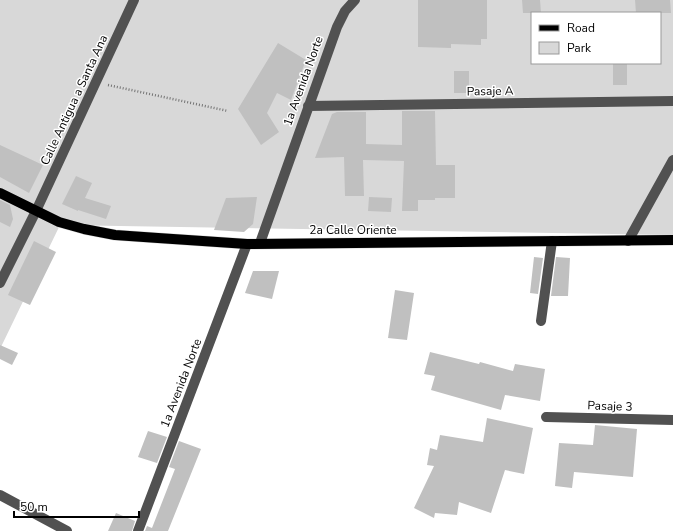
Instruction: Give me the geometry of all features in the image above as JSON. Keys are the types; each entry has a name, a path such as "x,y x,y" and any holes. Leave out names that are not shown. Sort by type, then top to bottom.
{"main road":[{"name":"2a Calle Oriente","path":"0,193 59,222 115,235 247,244 673,240"}],"street":[{"name":"Calle Antigua a Santa Ana","path":"0,283 36,211 134,0"},
{"name":"1a Avenida Norte","path":"260,244 336,27 345,11 355,0"},
{"name":"Pasaje A","path":"308,106 673,101"},
{"path":"628,241 673,160"},
{"path":"541,321 552,241"},
{"name":"1a Avenida Norte","path":"138,531 247,244"},
{"name":"Pasaje 3","path":"546,417 673,420"},
{"path":"0,495 67,531"}],"path":[{"path":"96,82 228,111"}],"green space":[{"path":"0,0 673,0 673,235 60,225 0,349"}],"building":[{"path":"418,0 487,0 487,39 481,39 481,45 451,44 451,48 418,47"},
{"path":"522,0 540,0 541,12 523,13"},
{"path":"635,0 670,0 671,13 636,12"},
{"path":"278,43 306,60 291,100 277,93 267,113 279,132 261,145 238,109"},
{"path":"613,64 627,64 627,85 613,85"},
{"path":"454,71 469,71 469,93 454,93"},
{"path":"402,111 435,111 436,165 455,165 455,198 418,200 418,211 402,211 404,161 363,160 364,196 345,196 344,157 315,158 332,114 337,112 366,112 366,144 402,145"},
{"path":"0,145 43,165 29,193 0,177"},
{"path":"76,176 92,183 85,198 111,206 106,219 78,211 62,204"},
{"path":"257,197 253,224 244,232 214,230 226,198"},
{"path":"369,197 392,198 391,212 368,211"},
{"path":"0,200 10,205 13,219 10,227 0,222"},
{"path":"34,241 56,252 30,305 8,295"},
{"path":"534,257 543,258 538,294 530,293"},
{"path":"556,257 570,258 568,296 551,296"},
{"path":"253,271 279,271 272,299 245,293"},
{"path":"395,290 414,293 407,340 388,338"},
{"path":"0,345 18,353 12,365 0,359"},
{"path":"430,352 479,364 480,362 513,371 515,364 545,369 540,401 505,395 501,410 431,390 435,376 424,374"},
{"path":"487,418 533,428 524,474 505,470 491,513 459,502 457,515 435,513 434,518 414,508 434,466 427,465 430,448 437,450 440,435 483,442"},
{"path":"595,425 637,429 633,477 574,472 572,488 555,486 559,443 593,445"},
{"path":"148,431 167,437 157,463 138,457"},
{"path":"179,441 201,449 168,531 145,531 147,526 152,528 175,469 169,467"},
{"path":"116,513 135,521 132,531 108,531"}]}
